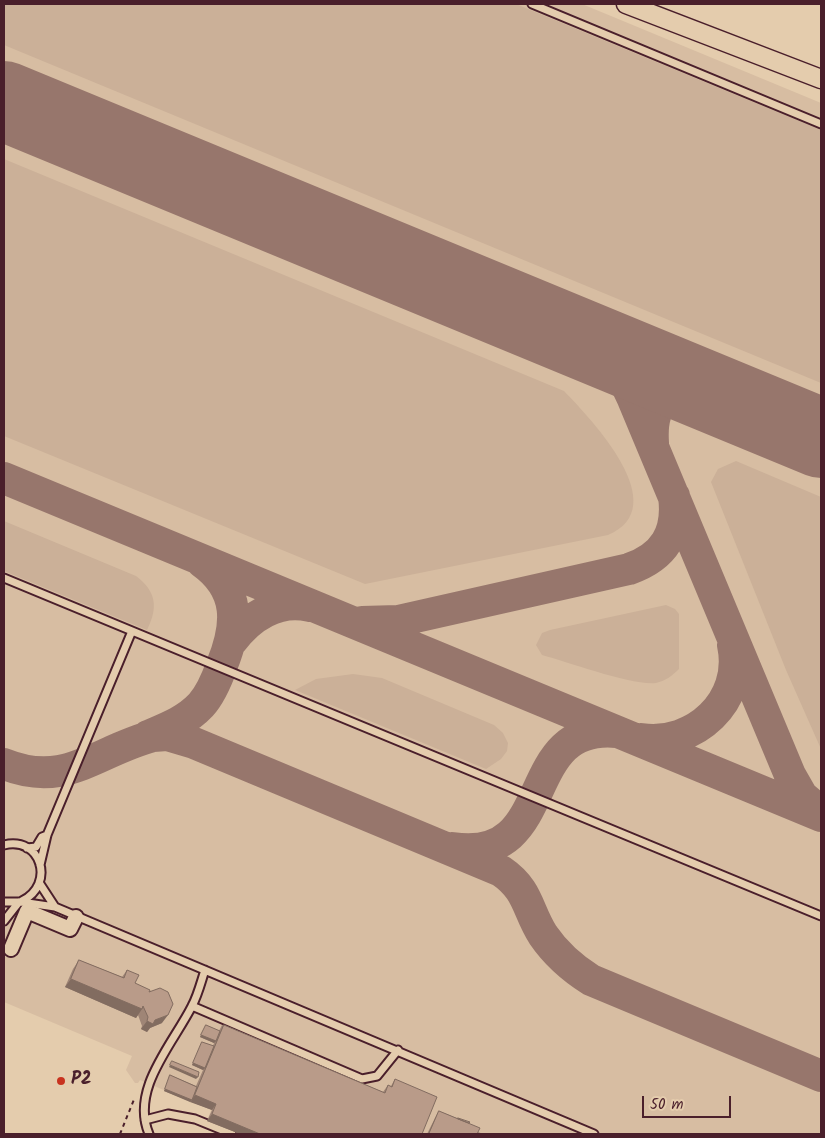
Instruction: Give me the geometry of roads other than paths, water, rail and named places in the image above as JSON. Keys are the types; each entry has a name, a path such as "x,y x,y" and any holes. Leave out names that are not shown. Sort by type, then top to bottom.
{"street":[{"path":"626,4 821,79"},
{"path":"11,949 27,911 70,929 76,916"}],"lane":[{"path":"532,4 821,124"},
{"path":"4,578 821,916"},
{"path":"4,921 20,902 36,892 40,884 40,865 47,835 132,630"},
{"path":"4,845 13,844 28,848 36,847 42,838 47,835"},
{"path":"28,848 40,865"},
{"path":"40,884 55,907"},
{"path":"4,902 20,902 55,907 594,1134"},
{"path":"150,1134 145,1120 146,1099 160,1060 192,1006 206,970"},
{"path":"192,1006 362,1079 377,1076 398,1050"},
{"path":"145,1120 168,1114 195,1119 232,1134"}],"place":[{"name":"P2","path":"61,1081"}]}
